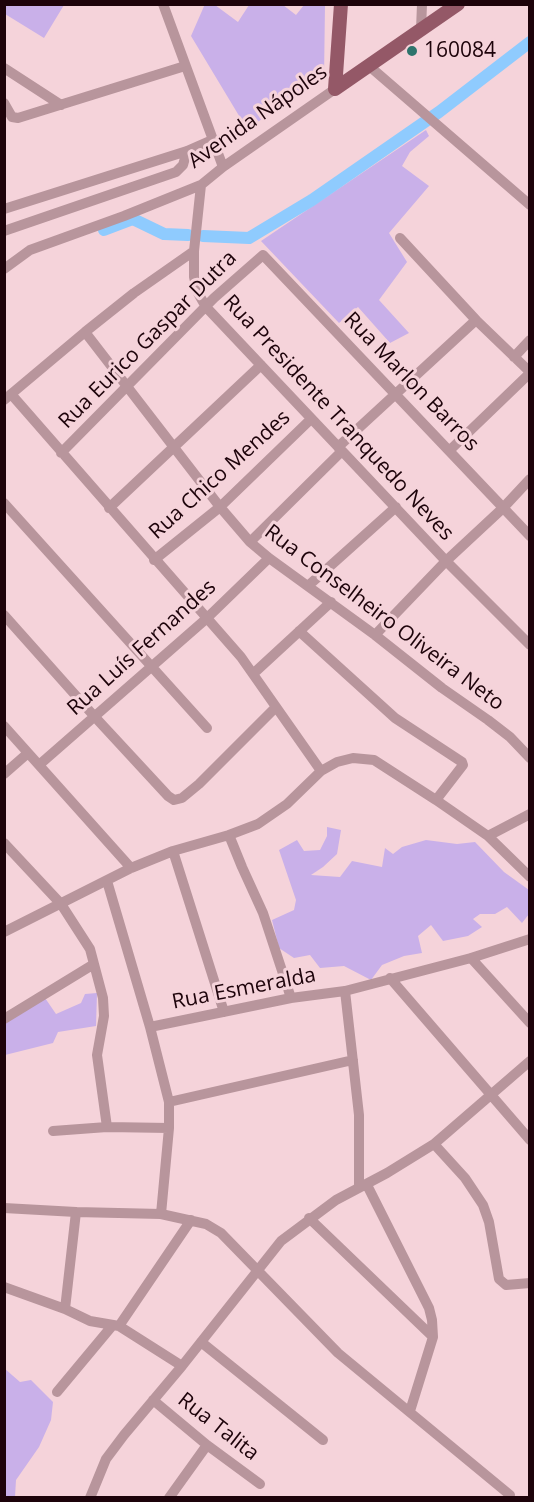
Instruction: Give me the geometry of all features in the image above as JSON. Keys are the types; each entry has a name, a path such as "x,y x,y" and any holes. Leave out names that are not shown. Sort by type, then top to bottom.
{"main road":[{"path":"334,88 341,4"},
{"name":"Avenida Nápoles","path":"334,88 458,4"}],"street":[{"path":"421,30 422,4"},
{"path":"165,6 223,167"},
{"path":"368,65 530,205"},
{"path":"4,103 12,117 18,118 185,66"},
{"path":"4,68 61,105"},
{"name":"Avenida Nápoles","path":"4,269 30,250 201,185 334,88"},
{"path":"4,209 187,151 212,140"},
{"path":"4,231 176,172 183,165 187,151"},
{"name":"Rua Presidente Tranquedo Neves","path":"201,185 194,251 194,277 198,293 206,307 446,561 530,645"},
{"path":"400,238 476,320 530,373 450,450"},
{"path":"194,251 134,293 8,397 62,453 254,673 321,771"},
{"name":"Rua Eurico Gaspar Dutra","path":"62,453 226,286 263,255"},
{"name":"Rua Marlon Barros","path":"263,255 530,536"},
{"path":"250,542 340,449 476,320"},
{"name":"Rua Conselheiro Oliveira Neto","path":"85,332 174,449 250,542 375,634 442,688 488,720 510,737 530,758"},
{"path":"514,357 530,340"},
{"path":"110,508 261,365"},
{"name":"Rua Chico Mendes","path":"154,560 220,507 311,419"},
{"path":"375,634 530,479"},
{"path":"4,503 207,728"},
{"path":"309,585 396,507"},
{"name":"Rua Luís Fernandes","path":"39,765 206,620 269,558"},
{"path":"254,673 331,602"},
{"path":"4,615 94,716 174,800 182,798 276,707"},
{"path":"299,631 395,718 462,762 463,765 436,800"},
{"path":"4,726 131,868"},
{"path":"4,774 28,753"},
{"path":"4,932 131,868 173,851 258,824 287,804 321,771 337,762 353,758 374,760 436,800 488,836 530,877"},
{"path":"488,836 530,814"},
{"path":"229,835 263,913 291,998"},
{"path":"4,843 61,904 90,949 103,998 104,1016 97,1055 107,1127"},
{"path":"173,851 224,1012"},
{"path":"107,880 150,1027 169,1102 169,1128 161,1214"},
{"name":"Rua Esmeralda","path":"150,1027 291,998 345,991 530,939"},
{"path":"471,957 530,1023"},
{"path":"4,1020 94,963"},
{"path":"390,978 530,1140"},
{"name":"Rua Esmeralda","path":"345,991 359,1115 363,1186"},
{"path":"169,1102 353,1060"},
{"path":"90,1497 106,1459 281,1241 336,1200 434,1144 530,1061"},
{"path":"53,1131 107,1127 169,1128"},
{"path":"434,1144 465,1178 483,1204 489,1222 499,1279 506,1286 530,1283"},
{"path":"363,1186 429,1308 433,1337 410,1411"},
{"path":"4,1208 161,1214 206,1224 221,1233 338,1353 510,1495"},
{"path":"65,1309 76,1212"},
{"path":"309,1218 433,1337"},
{"path":"57,1392 116,1326 191,1220"},
{"path":"4,1287 65,1309 90,1322 116,1326 182,1366"},
{"path":"201,1342 322,1440"},
{"name":"Rua Talita","path":"153,1400 207,1445 260,1484"},
{"path":"169,1497 207,1445"}],"shaded area":[{"path":"205,4 215,5 238,22 249,5 283,5 296,15 304,5 325,5 324,78 247,129 191,36"},
{"path":"4,5 64,5 44,38 5,14"},
{"path":"426,130 429,136 410,152 402,166 429,186 389,233 407,262 379,300 409,333 390,343 358,307 339,323 261,241"},
{"path":"327,827 341,830 337,854 311,875 340,877 352,861 382,867 385,848 393,854 402,847 426,840 457,844 475,842 504,872 529,890 529,914 522,923 507,907 495,914 480,914 473,919 482,927 468,936 443,941 431,925 418,936 422,953 404,956 382,965 371,980 344,966 320,968 310,955 294,958 279,948 272,920 294,910 296,900 279,850 297,840 304,851 320,850 327,836"},
{"path":"97,993 96,1026 58,1032 53,1043 5,1055 5,1021 43,995 56,1014 81,1003 85,994"},
{"path":"4,1368 20,1382 31,1380 53,1402 51,1420 39,1447 16,1480 15,1497 5,1497"}],"waterway":[{"path":"203,236 249,238 312,200 439,112 530,42"},
{"path":"104,230 133,219 164,234 188,235"}],"place":[{"name":"160084","path":"412,51"}]}
